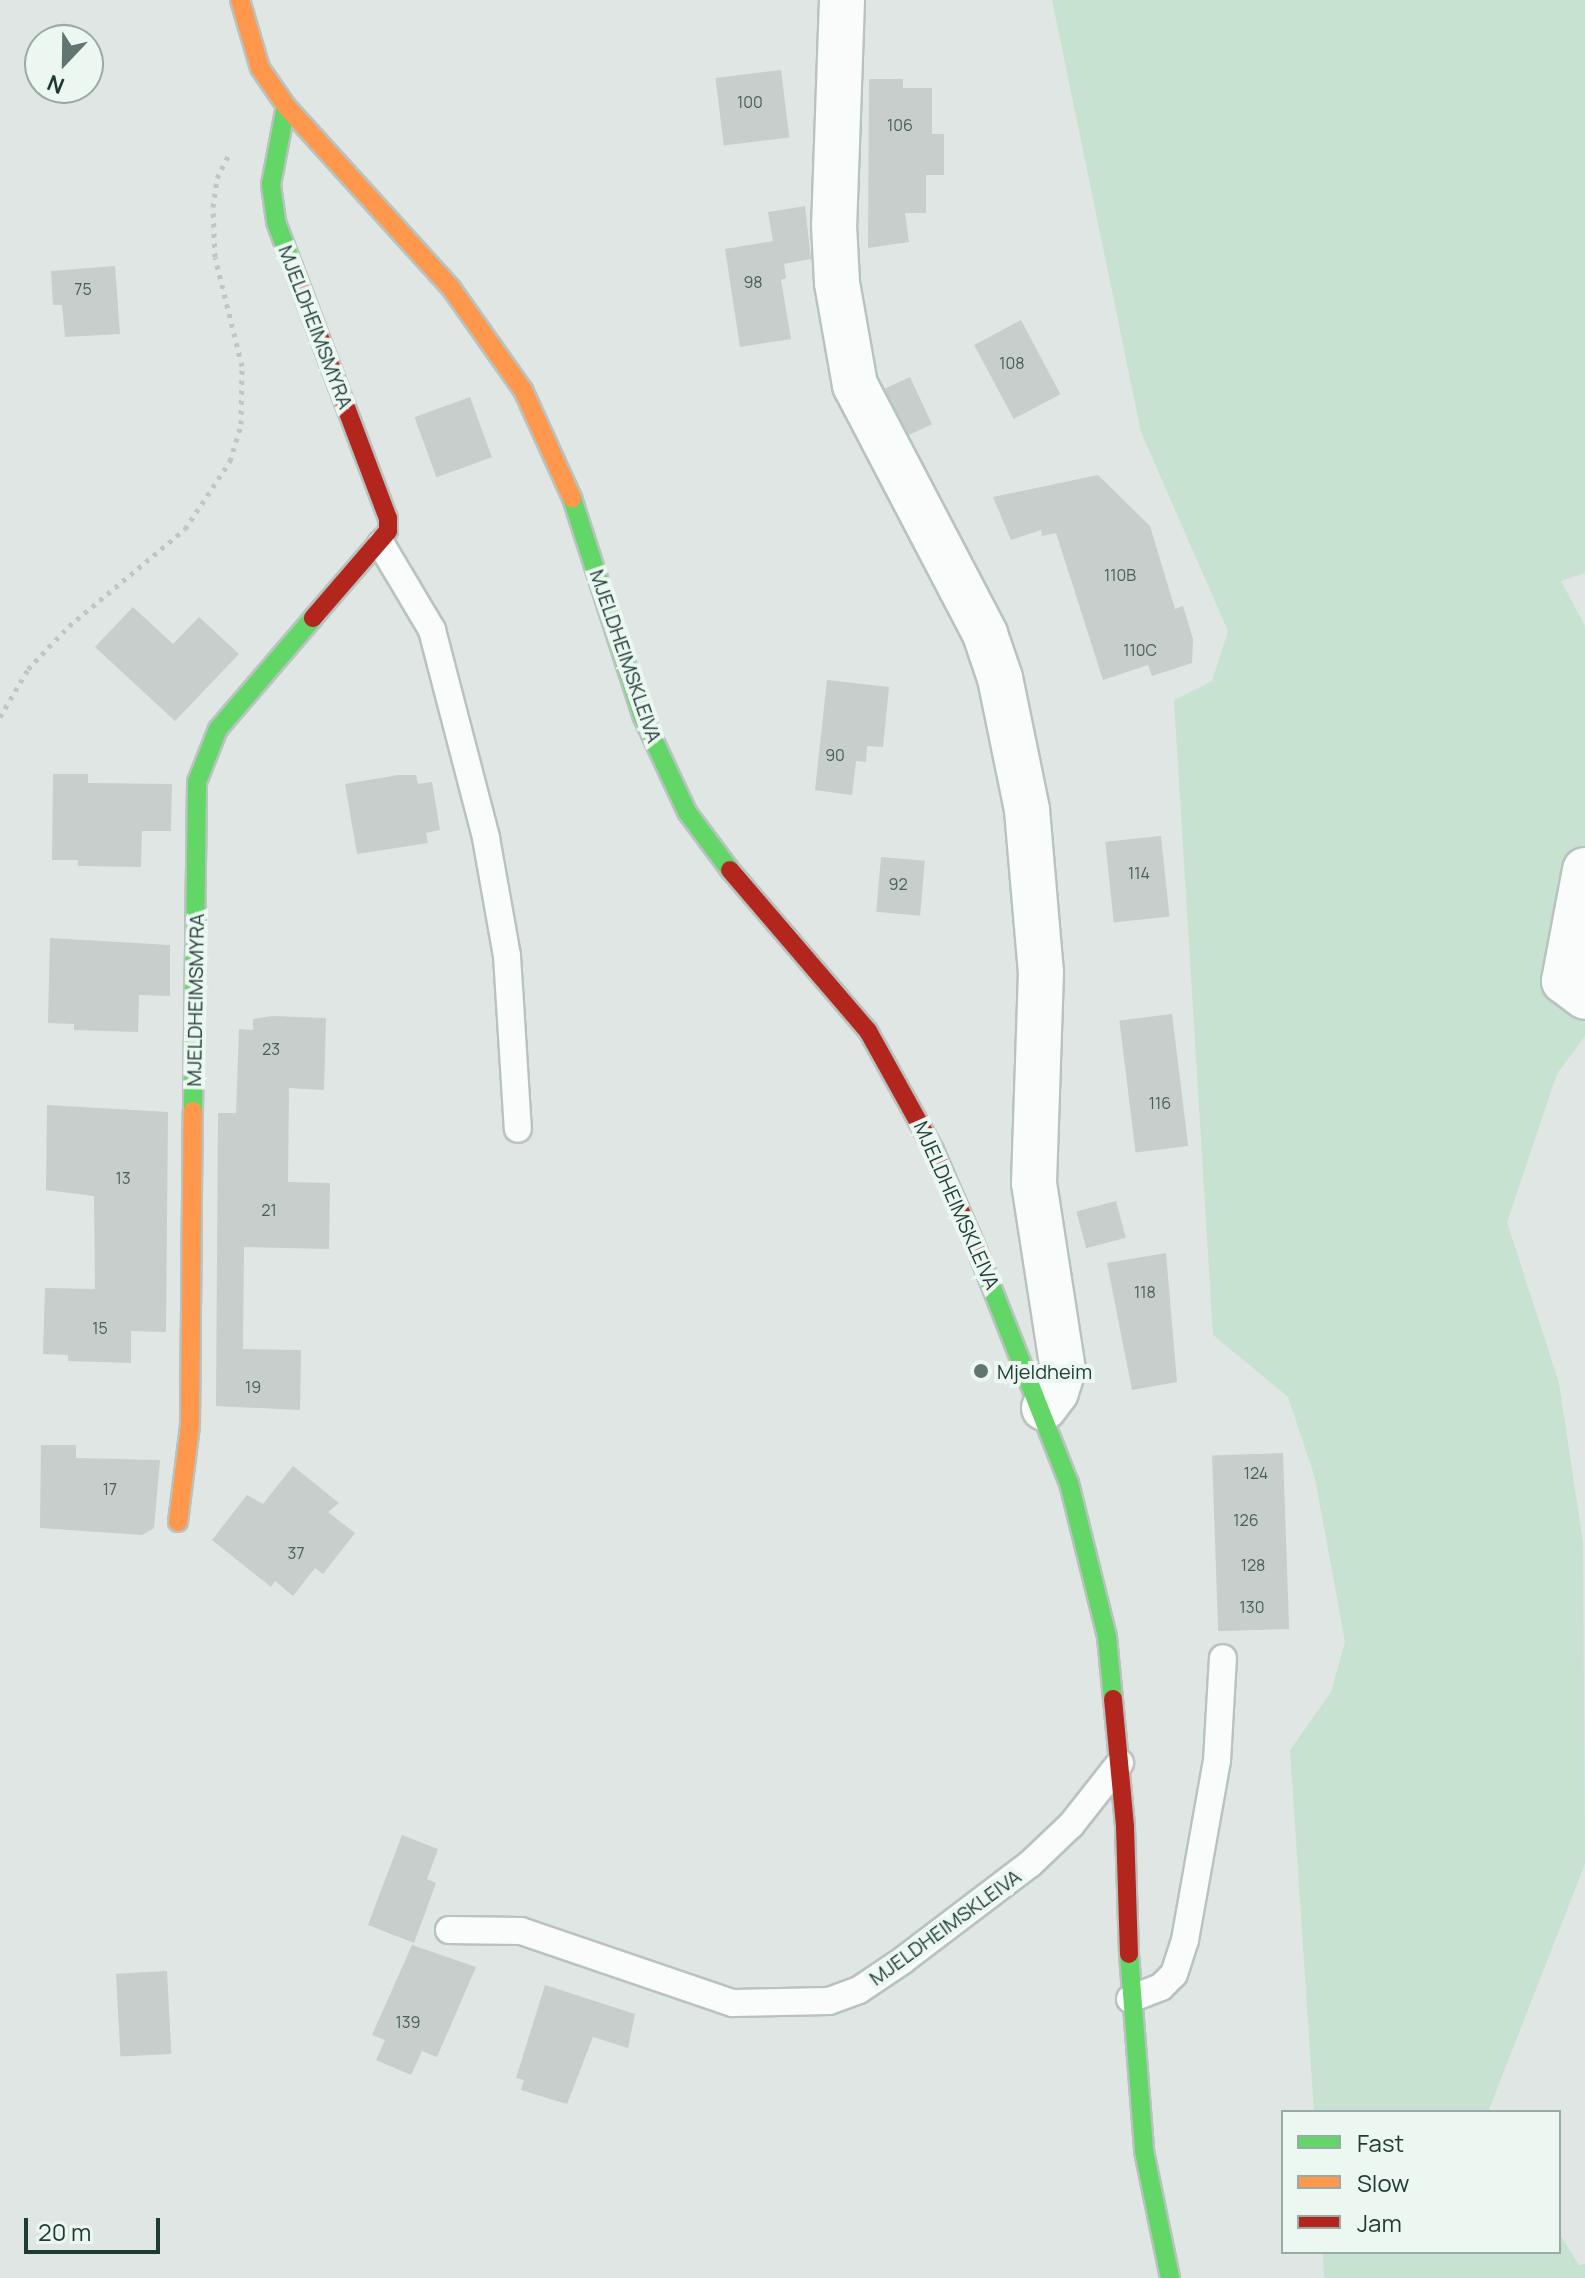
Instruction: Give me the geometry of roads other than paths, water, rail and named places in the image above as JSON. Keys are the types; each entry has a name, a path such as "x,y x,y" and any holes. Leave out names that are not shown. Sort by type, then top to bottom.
{"main road":[{"name":"MJELDHEIMSKLEIVA","path":"240,0 260,68 286,106 451,288 523,390 573,500 642,715 687,812 743,887 839,992 905,1092 973,1234 1044,1408 1084,1537 1107,1637 1120,1763 1130,1999 1144,2151 1170,2278"},
{"name":"MJELDHEIMSMYRA","path":"178,1522 190,1425 197,782 218,729 381,544 388,518 276,222 271,185 286,106"}],"street":[{"path":"842,0 834,225 837,283 855,385 985,634 1000,678 1027,810 1041,972 1034,1183 1063,1370 1056,1392 1044,1408"},
{"path":"1585,870 1564,981 1585,997"}],"lane":[{"path":"381,544 432,630 486,838 509,972 518,1129"},
{"path":"1130,1999 1161,1987 1174,1974 1185,1940 1217,1761 1223,1658"},
{"name":"MJELDHEIMSKLEIVA","path":"449,1930 521,1931 733,2003 829,2001 859,1990 902,1961 1030,1864 1071,1825 1120,1763"}],"place":[{"name":"Mjeldheim","path":"981,1371"}]}
